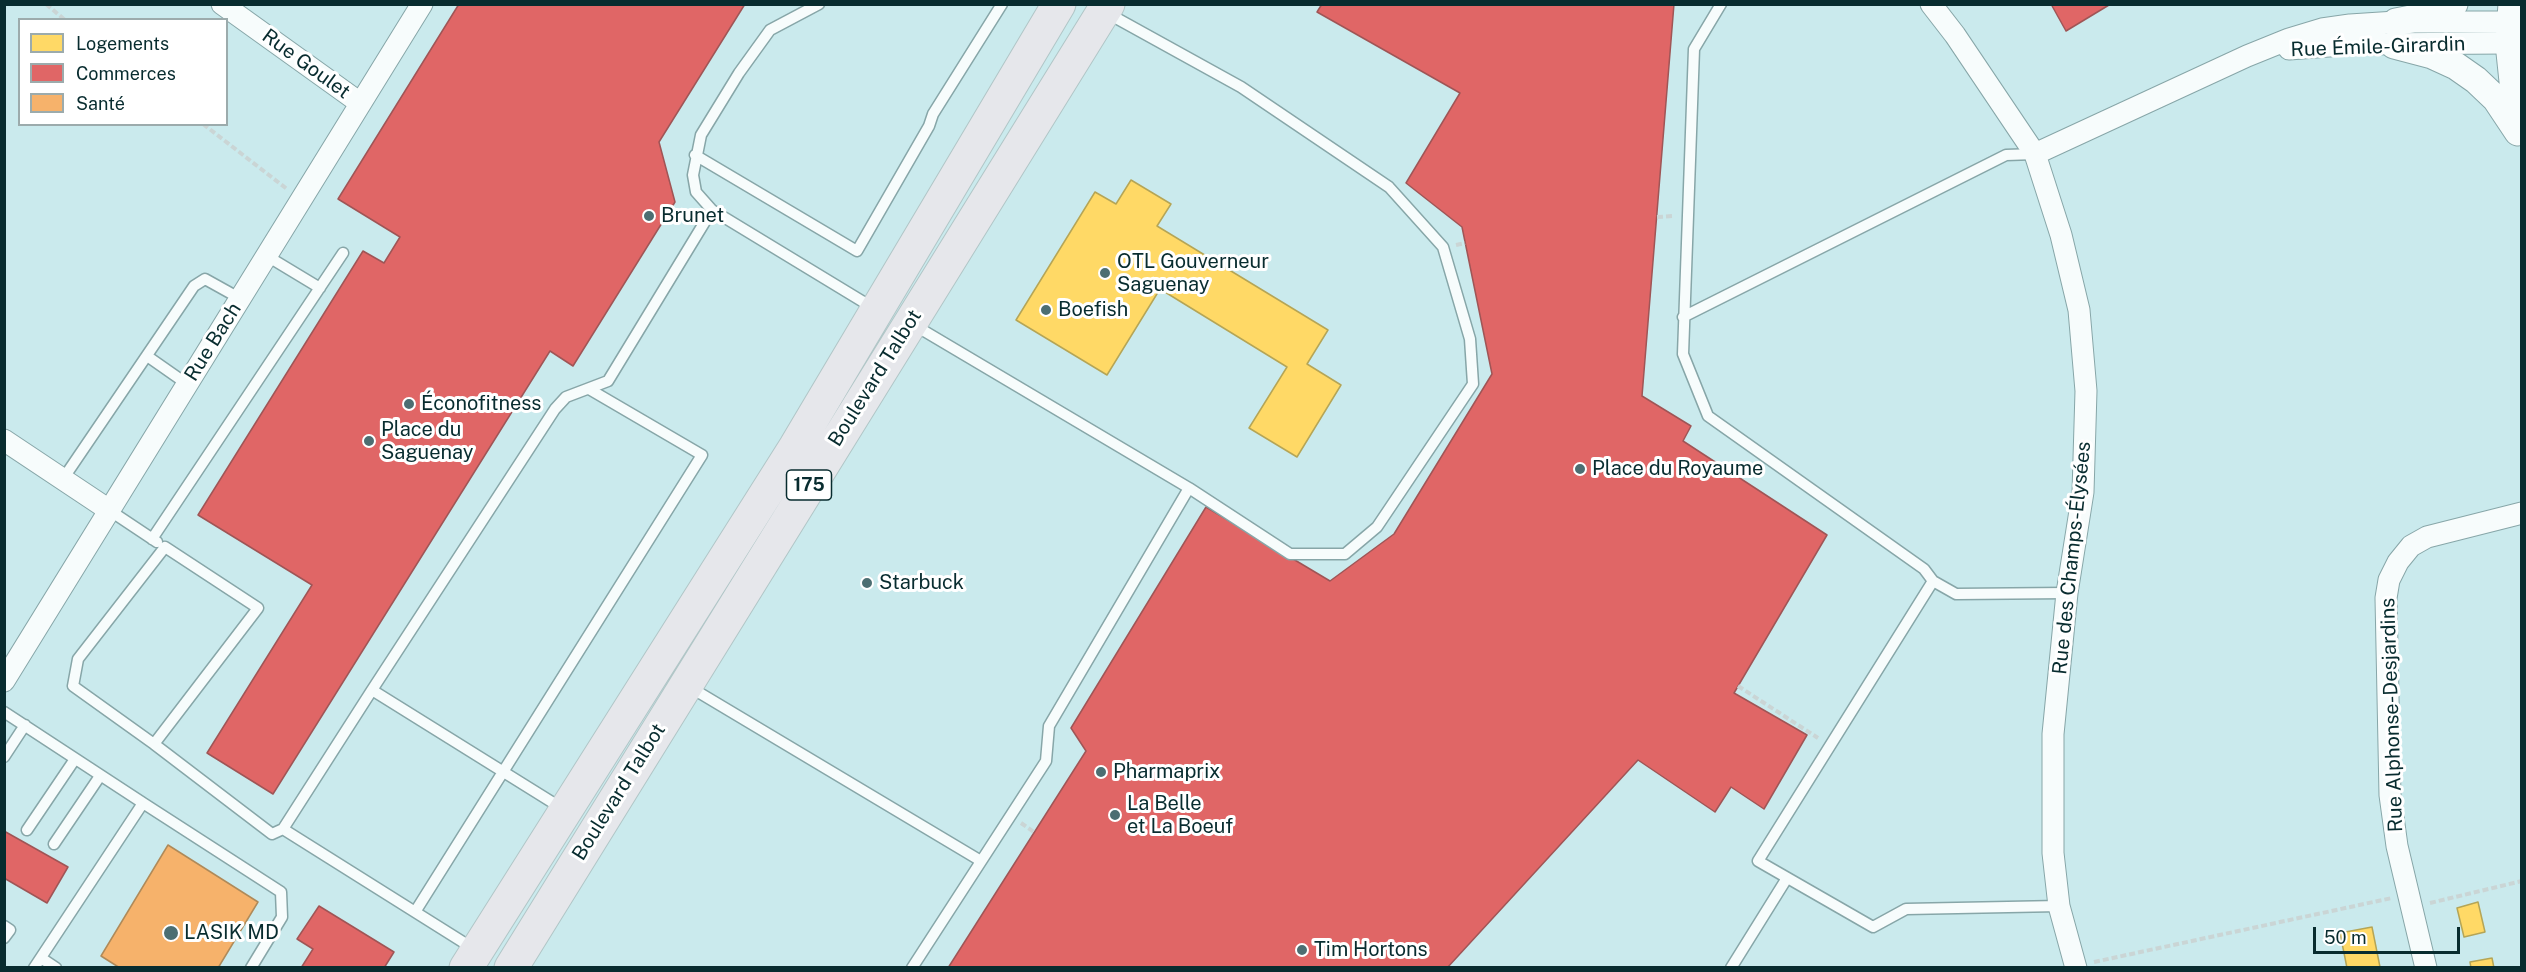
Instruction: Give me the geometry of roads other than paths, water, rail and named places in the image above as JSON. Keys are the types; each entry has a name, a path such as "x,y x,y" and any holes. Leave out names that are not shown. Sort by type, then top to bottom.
{"main road":[{"name":"Boulevard Talbot","path":"511,968 685,684 893,316 1059,4"},
{"name":"Boulevard Talbot","path":"472,959 789,457 893,316 1106,8"}],"street":[{"name":"Rue Goulet","path":"222,4 360,103"},
{"name":"Rue Bach","path":"4,681 422,4"},
{"name":"Rue des Champs-Élysées","path":"1931,4 1955,35 2035,154 2061,235 2079,310 2086,391 2083,492 2067,593 2053,734 2053,853 2059,906 2076,967"},
{"path":"2395,33 2454,4"},
{"name":"Rue Émile-Girardin","path":"2035,154 2247,56 2395,33 2510,23"},
{"path":"2510,23 2520,138"},
{"path":"2395,33 2456,66 2476,80 2496,99 2520,138"},
{"path":"4,440 109,510"},
{"name":"Rue Alphonse-Desjardins","path":"2426,968 2397,846 2390,795 2386,598 2389,580 2398,562 2410,546 2427,537 2522,513"}],"lane":[{"path":"819,4 770,30 739,73 701,135 695,155 693,175 696,192 712,210 1189,488 1290,554 1345,554 1377,527 1473,384 1470,339 1443,247 1389,188 1242,87 1106,8"},
{"path":"695,155 857,250 929,126 933,114 1002,4"},
{"path":"1721,4 1694,49 1683,317 1683,354 1708,416 1924,569 1933,582 1956,594 2067,593"},
{"path":"1683,317 2006,155 2035,154"},
{"path":"165,547 78,659 73,686 272,834 283,829 555,408 566,397 608,381 712,210"},
{"path":"152,539 343,253"},
{"path":"267,256 320,288"},
{"path":"63,479 194,286 205,279 241,299"},
{"path":"147,356 188,384"},
{"path":"415,912 702,455 589,388"},
{"path":"912,968 1046,761 1049,726 1189,488"},
{"path":"109,510 258,608 154,744"},
{"path":"1933,582 1758,861 1873,927 1906,909 2059,906"},
{"path":"685,684 981,861"},
{"path":"372,690 566,811"},
{"path":"4,712 281,892 282,917 250,968"},
{"path":"4,757 25,725"},
{"path":"27,830 75,759"},
{"path":"54,844 100,776"},
{"path":"34,968 144,803"},
{"path":"283,829 415,912 472,959"},
{"path":"1731,968 1787,878"},
{"path":"4,926 10,930 4,938"},
{"path":"41,958 56,968"}],"place":[{"name":"Brunet","path":"649,216"},
{"name":"OTL Gouverneur Saguenay","path":"1105,273"},
{"name":"Boefish","path":"1046,310"},
{"name":"Éconofitness","path":"409,404"},
{"name":"Place du Saguenay","path":"369,441"},
{"name":"Place du Royaume","path":"1580,469"},
{"name":"Starbuck","path":"867,583"},
{"name":"Pharmaprix","path":"1101,772"},
{"name":"La Belle et La Boeuf","path":"1115,815"},
{"name":"LASIK MD","path":"171,933"},
{"name":"Tim Hortons","path":"1302,950"}]}
